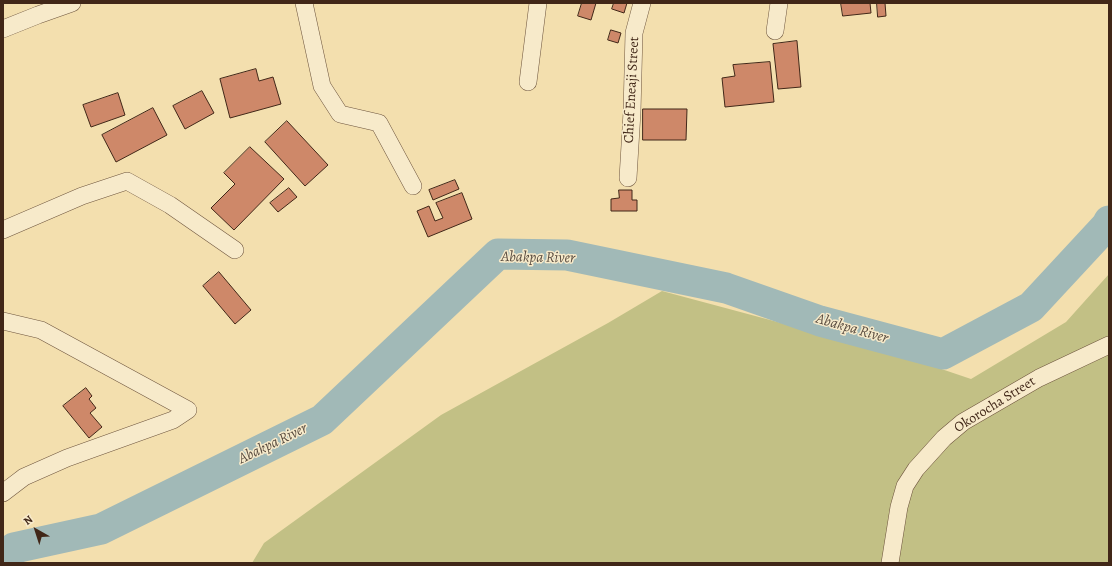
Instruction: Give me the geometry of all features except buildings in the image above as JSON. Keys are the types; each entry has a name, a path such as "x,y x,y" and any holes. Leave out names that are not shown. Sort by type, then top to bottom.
{"street":[{"path":"3,29 72,3"},
{"path":"304,3 322,86 340,114 379,123 413,186"},
{"path":"528,82 538,3"},
{"name":"Chief Eneaji Street","path":"628,178 632,112 634,33 642,3"},
{"path":"775,31 778,3"},
{"path":"3,230 82,196 127,181 170,205 234,250"},
{"path":"3,321 41,330 188,410 173,420 67,458 24,477 3,493"},
{"name":"Okorocha Street","path":"890,563 899,507 906,486 916,469 944,438 963,422 1032,382 1109,345"}],"shaded area":[{"path":"1109,274 1109,563 252,563 264,543 441,415 608,323 662,291 897,354 971,379 1066,322"}],"waterway":[{"name":"Abakpa River","path":"6,563 14,548 101,529 322,420 498,254 567,255 726,288 820,321 943,354 1031,307 1107,225 1109,221"}]}
